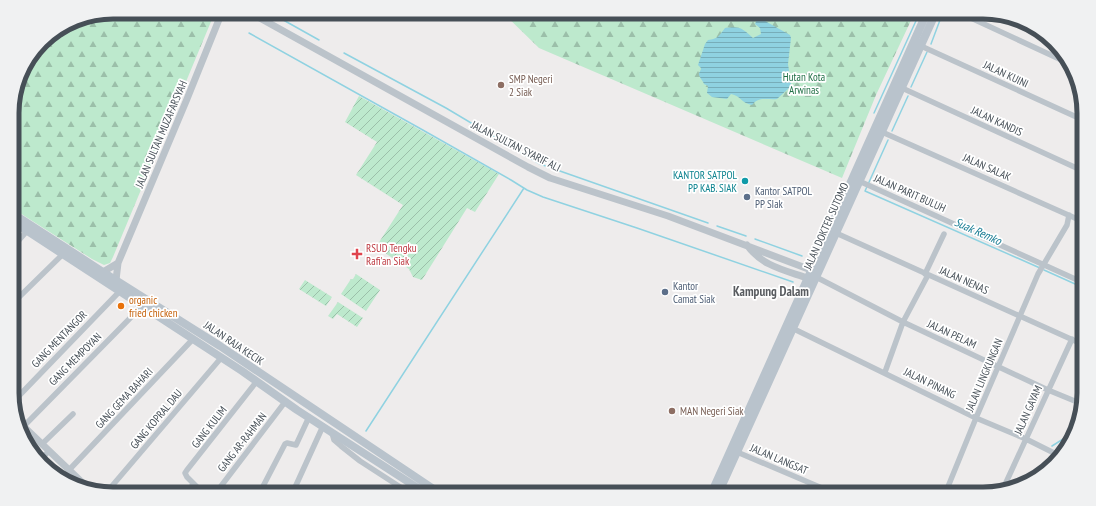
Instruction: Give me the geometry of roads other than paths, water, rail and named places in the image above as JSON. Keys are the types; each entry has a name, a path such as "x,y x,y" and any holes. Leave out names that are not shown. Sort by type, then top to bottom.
{"main road":[{"name":"JALAN DOKTER SUTOMO","path":"714,487 887,111 924,19"},
{"name":"JALAN DOKTER SUTOMO","path":"721,487 794,329 811,275 864,184 882,132 887,111 902,88 933,19"},
{"name":"JALAN RAJA KECIK","path":"19,217 51,242 63,254 257,381 285,402 416,487"},
{"name":"JALAN RAJA KECIK","path":"19,226 103,272 220,346 431,487"}],"street":[{"name":"JALAN SULTAN MUZAFARSYAH","path":"116,280 118,263 187,100 219,19"},
{"name":"JALAN SULTAN SYARIF ALI","path":"262,19 550,178 668,216 746,245 811,275"},
{"path":"973,19 1060,59"},
{"name":"JALAN KUINI","path":"921,46 1077,117"},
{"name":"JALAN KANDIS","path":"902,88 1077,168"},
{"name":"JALAN SALAK","path":"882,132 1077,219"},
{"name":"JALAN PARIT BULUH","path":"864,184 1077,280"},
{"name":"JALAN LINGKUNGAN","path":"949,487 976,418 1038,274 1066,225 1069,215"},
{"path":"19,240 27,231"},
{"name":"JALAN NENAS","path":"836,233 1077,342"},
{"path":"885,372 903,322 944,234"},
{"path":"746,245 752,253 762,261 773,266 811,275"},
{"path":"19,297 63,254"},
{"path":"103,272 118,263"},
{"name":"JALAN PELAM","path":"811,275 903,322 1048,390 1076,402"},
{"name":"GANG MENTANGOR","path":"19,396 120,291"},
{"name":"GANG MEMPOYAN","path":"24,422 142,306"},
{"name":"JALAN PINANG","path":"794,329 885,372 976,418 1026,439 1055,454"},
{"name":"GANG GEMA BAHARI","path":"69,470 193,339"},
{"name":"JALAN GAYAM","path":"1006,483 1072,339"},
{"name":"GANG KOPRAL DAU","path":"111,487 221,358"},
{"name":"GANG KULIM","path":"193,484 187,477 187,470 257,381"},
{"name":"GANG AR-RAHMAN","path":"220,487 285,402"},
{"path":"42,444 73,414"},
{"path":"263,487 285,444 296,445 309,417"},
{"path":"295,487 323,426"},
{"path":"27,430 78,480"},
{"path":"331,431 334,440 341,446 360,461 400,487"},
{"path":"43,457 49,451"},
{"name":"JALAN LANGSAT","path":"737,452 820,487"},
{"path":"190,487 193,484 196,487"}],"water":[{"path":"757,19 762,19 790,35 791,38 788,64 791,84 789,88 777,99 760,99 752,105 745,103 737,96 731,94 727,99 712,97 707,93 708,86 704,84 699,74 701,68 698,65 705,44 708,40 718,37 725,28 740,28 753,38 761,34 760,28 755,24"}],"waterway":[{"path":"282,19 319,40"},
{"path":"874,113 917,19"},
{"path":"931,44 940,19"},
{"path":"249,33 527,190 543,197 793,282"},
{"path":"911,87 927,52"},
{"path":"344,53 446,108 540,164 708,223"},
{"path":"892,131 908,96"},
{"name":"Suak Remko","path":"888,140 865,191 1040,268"},
{"path":"366,431 524,188"},
{"path":"717,226 746,236"},
{"path":"755,239 802,256"},
{"name":"Suak Remko","path":"1044,270 1077,285"},
{"path":"1052,446 1065,438"}],"place":[{"name":"SMP Negeri 2 Siak","path":"501,85"},
{"name":"KANTOR SATPOL PP KAB. SIAK","path":"745,181"},
{"name":"Kantor SATPOL PP SIak","path":"747,197"},
{"name":"RSUD Tengku Rafi'an Siak","path":"357,254"},
{"name":"Kantor Camat Siak","path":"665,292"},
{"name":"organic fried chicken","path":"121,306"},
{"name":"MAN Negeri Siak","path":"672,411"}],"district":[{"name":"Kampung Dalam","path":"771,291"}],"park label":[{"name":"Hutan Kota Arwinas","path":"804,83"}]}
